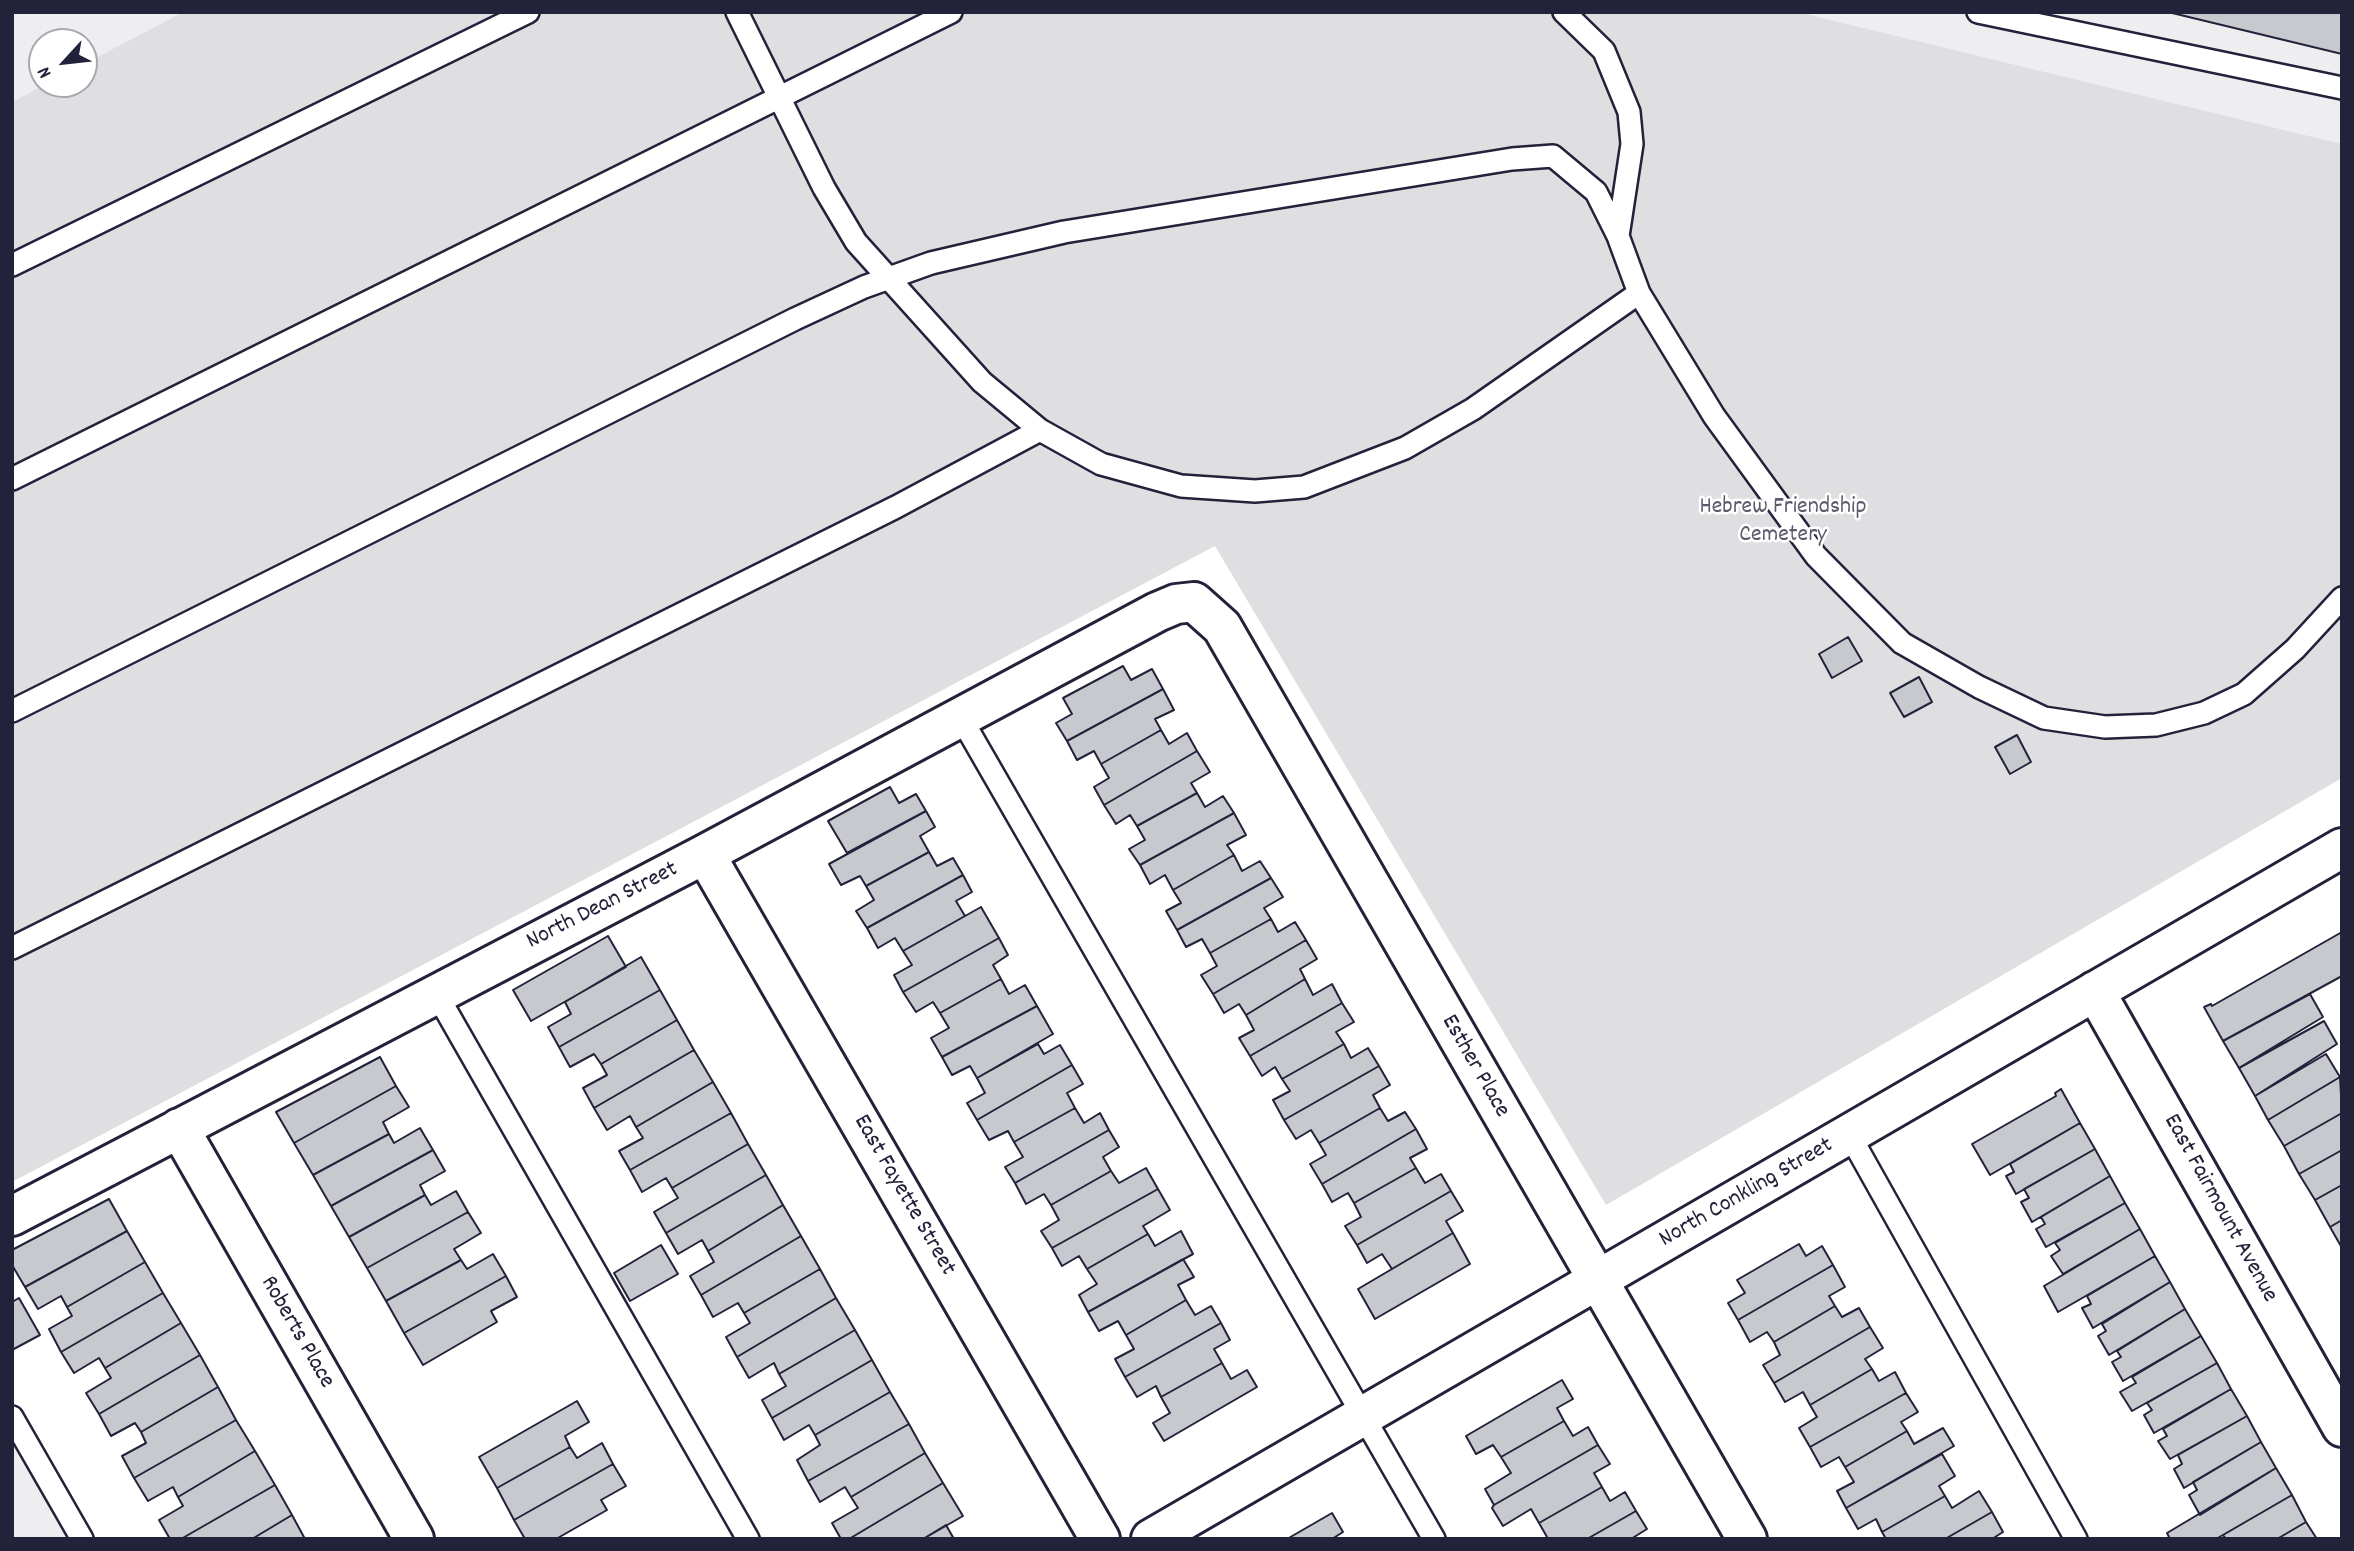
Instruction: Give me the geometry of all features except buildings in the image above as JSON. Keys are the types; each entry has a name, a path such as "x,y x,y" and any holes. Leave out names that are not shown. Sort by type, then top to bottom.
{"street":[{"name":"North Dean Street","path":"12,1216 705,854 1157,612 1176,604 1194,602"},
{"name":"Esther Place","path":"1194,602 1222,627 1747,1539"},
{"name":"East Fayette Street","path":"705,854 1100,1539"},
{"name":"North Conkling Street","path":"1151,1539 2095,991 2338,858"},
{"name":"East Fairmount Avenue","path":"2095,991 2342,1427"},
{"name":"Roberts Place","path":"179,1128 414,1539"}],"lane":[{"path":"12,264 528,12"},
{"path":"737,12 824,188 856,242 982,382 1040,430 1101,464 1181,486 1255,491 1304,487 1405,448 1462,415 1639,293"},
{"path":"12,480 951,12"},
{"path":"1564,12 1604,51 1629,112 1632,144 1618,236"},
{"path":"1978,12 2342,88"},
{"path":"12,711 783,325 931,263 1064,232 1512,159 1553,156 1596,192 1618,236 1639,293 1714,416 1816,556 1902,643 1979,687 2043,718 2105,727 2156,725 2204,713 2244,694 2295,649 2342,598"},
{"path":"12,948 896,508 1040,430"},
{"path":"961,718 1434,1539"},
{"path":"436,993 748,1539"},
{"path":"1849,1134 2076,1539"},
{"path":"12,1416 82,1539"}],"shaded area":[{"path":"12,12 183,12 98,57 98,28 28,28 28,94 12,102"},
{"path":"1798,12 2342,12 2342,144"},
{"path":"12,1432 78,1539 12,1539"}],"green space":[{"name":"Hebrew Friendship Cemetery","path":"183,12 1798,12 2342,144 2342,778 1606,1205 1215,546 12,1182 12,102 28,94 28,98 98,98 98,57"}]}
